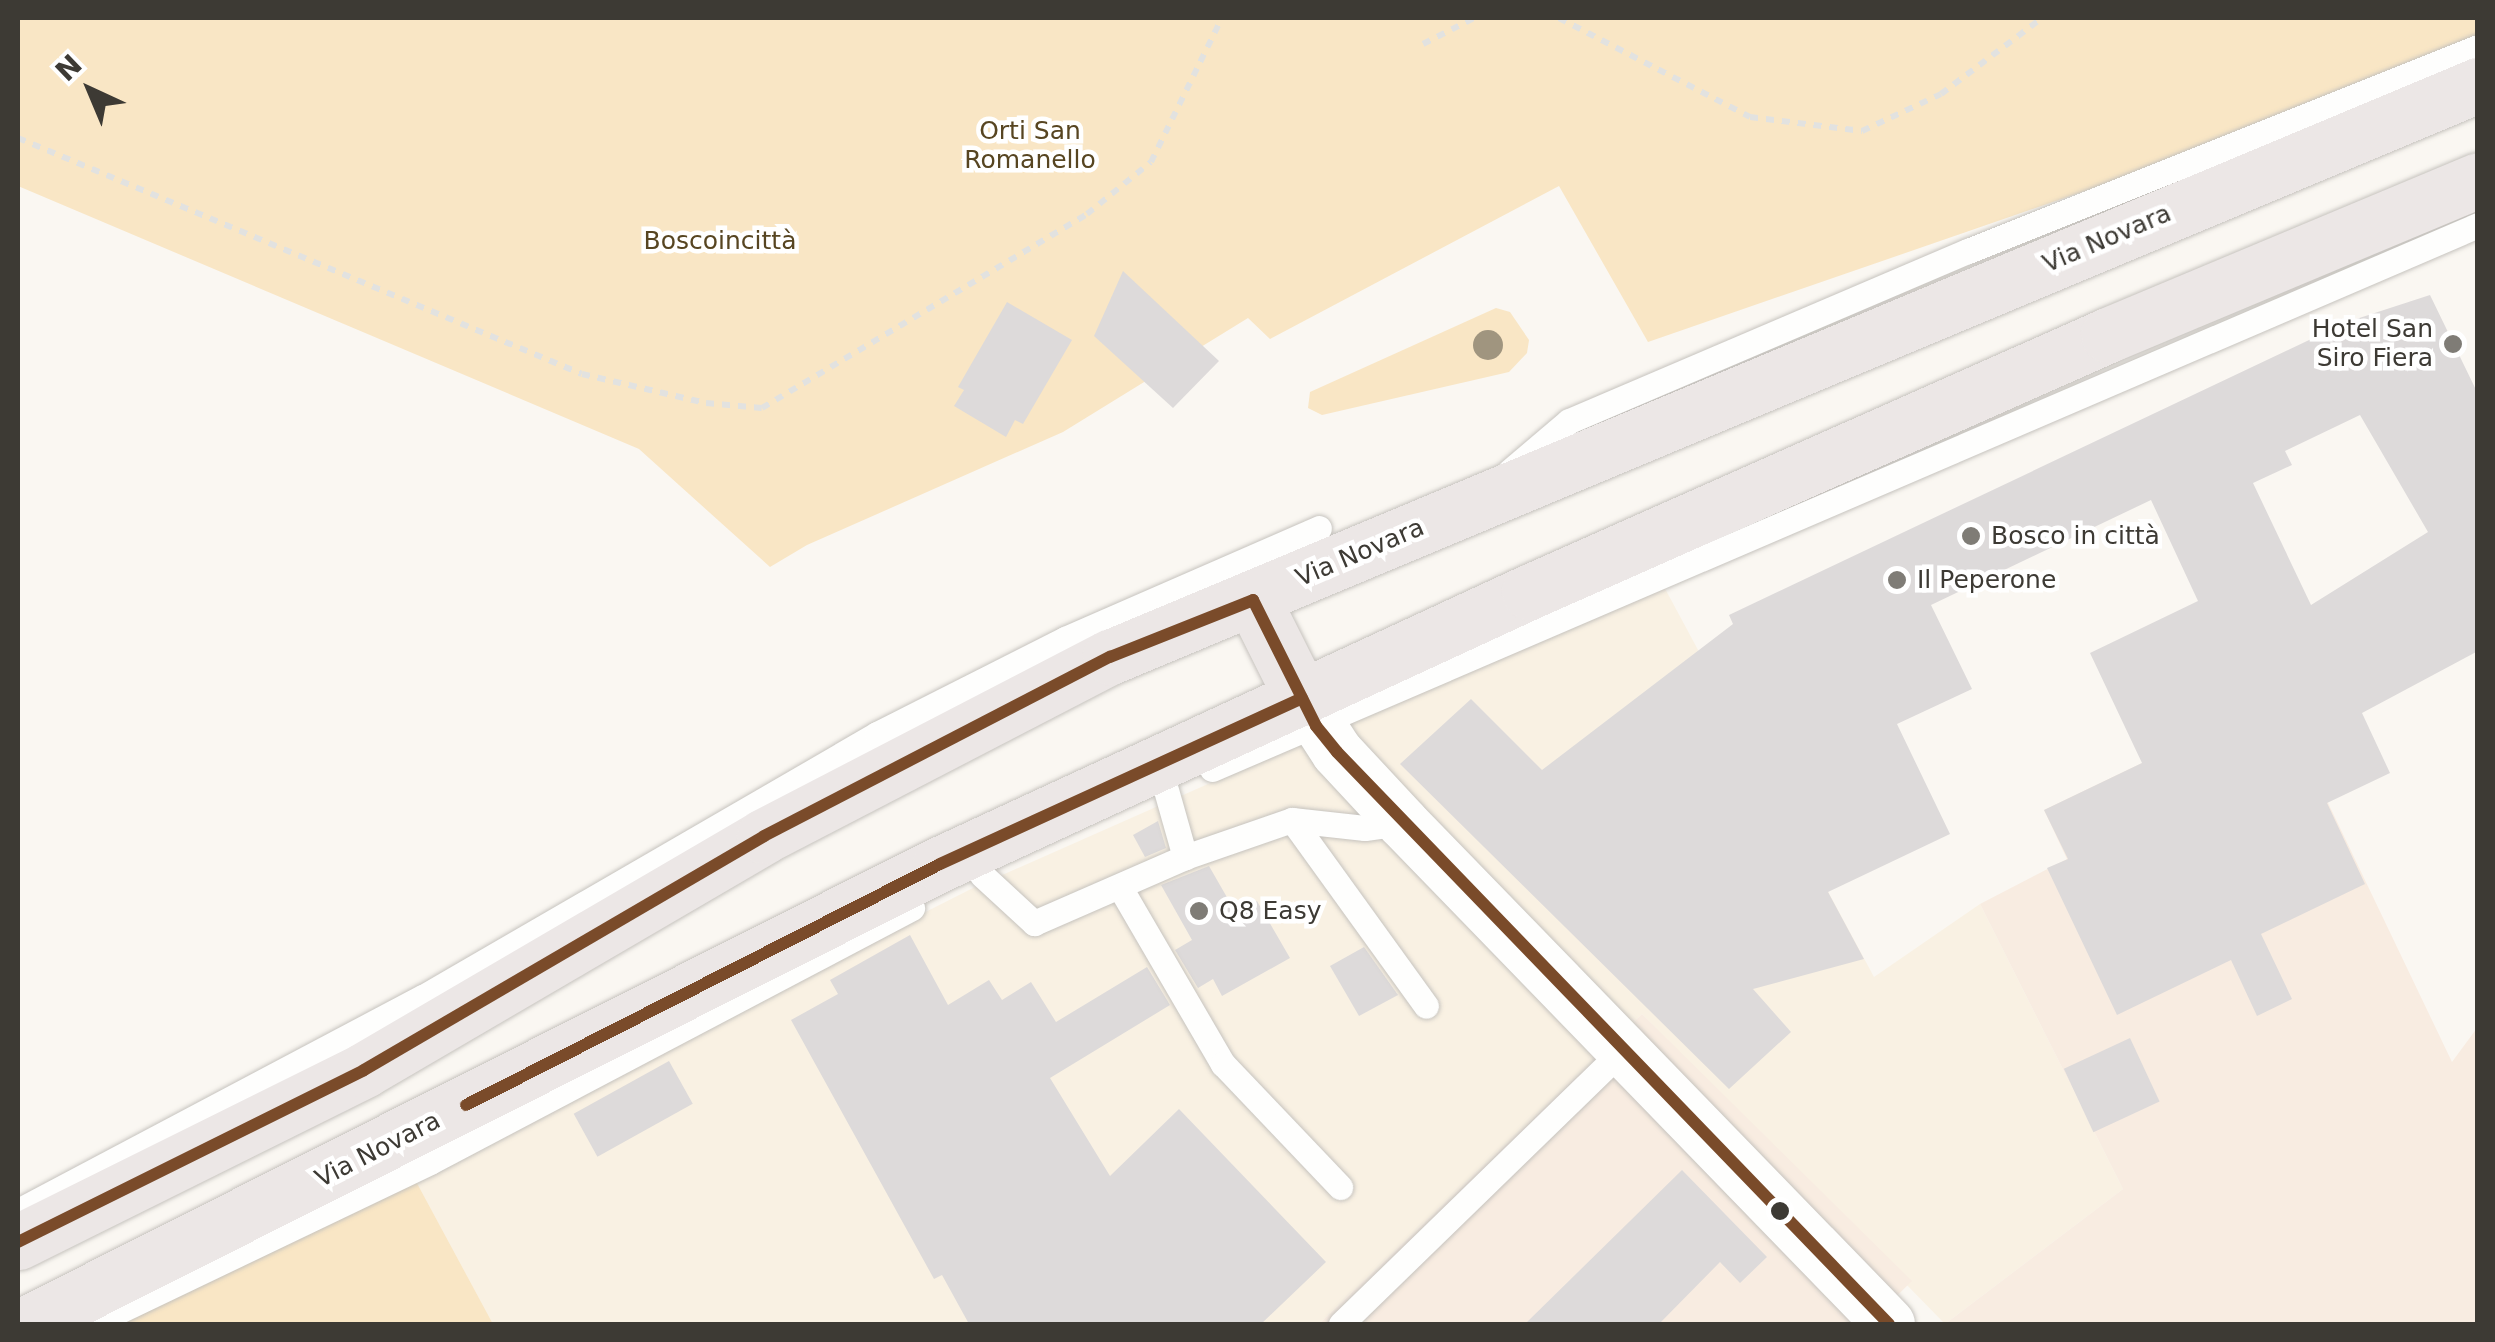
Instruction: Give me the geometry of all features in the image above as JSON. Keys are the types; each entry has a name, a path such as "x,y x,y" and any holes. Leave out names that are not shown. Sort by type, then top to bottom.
{"main road":[{"name":"Via Novara","path":"18,1242 364,1070 816,809 1110,657 2478,84"},
{"name":"Via Novara","path":"26,1324 1013,830 1309,712 2108,334 2478,180"},
{"path":"1253,600 1309,712"}],"street":[{"path":"1309,712 1403,823 1889,1324"}],"lane":[{"path":"1470,506 1569,421 1986,244 2478,47"},
{"path":"1212,769 1309,712 2478,225"},
{"path":"18,1211 423,997 877,734 1064,639 1318,528"},
{"path":"1166,790 1185,857"},
{"path":"1292,820 1426,1006"},
{"path":"982,875 1034,923 1121,889 1185,857 1292,820 1365,828 1403,823"},
{"path":"92,1324 430,1162 913,908 1013,830"},
{"path":"1121,889 1223,1064 1340,1187"},
{"path":"1341,1324 1623,1050"}],"path":[{"path":"18,138 582,374 706,404 762,408 1087,214 1151,162 1222,18"},
{"path":"1423,44 1474,18"},
{"path":"1559,18 1750,117 1862,131 1941,94 2042,18"}],"shaded area":[{"path":"1662,583 1874,977 1980,904 2123,1189 1945,1324 1642,1014 1319,1324 493,1324 411,1172 973,888"},
{"path":"2263,667 2452,1062 2477,1028 2477,1324 1945,1324 2123,1189 1980,904 2067,859 2044,810 2219,726"},
{"path":"1642,1014 1912,1281 1868,1324 1319,1324"}],"green space":[{"name":"Boscoincittà","path":"18,18 2477,18 2478,55 1648,342 1559,186 1270,339 1248,318 1063,432 807,545 770,567 639,449 18,186"},
{"path":"1496,308 1510,312 1529,340 1527,353 1509,372 1322,415 1308,408 1310,392"},
{"path":"411,1172 493,1324 98,1324"}],"building":[{"path":"1123,271 1219,361 1173,408 1094,336"},
{"path":"2430,295 2478,394 2478,651 2362,713 2390,773 2327,803 2365,884 2261,934 2292,999 2257,1016 2231,960 2117,1015 2047,868 2068,859 2044,810 2142,763 2090,653 2198,601 2151,500 1931,605 1972,689 1897,724 1950,834 1828,892 1864,959 1753,989 1791,1032 1729,1089 1400,764 1471,699 1542,770 1733,624 1729,615 2347,322","holes":["2360,415 2428,532 2311,605 2253,483 2292,465 2285,451"]},
{"path":"1007,302 1072,340 1023,424 1015,420 1006,437 954,406 964,390 958,387"},
{"path":"1158,821 1166,848 1145,857 1133,835"},
{"path":"1209,866 1236,913 1257,901 1290,958 1222,996 1213,979 1198,988 1175,950 1192,940 1161,885"},
{"path":"910,935 948,1005 989,980 1002,1000 1031,982 1056,1022 1147,967 1170,1005 1050,1078 1110,1176 1179,1109 1326,1262 1261,1324 969,1324 942,1275 934,1279 791,1020 838,994 830,980"},
{"path":"1364,947 1398,995 1359,1016 1330,966"},
{"path":"2130,1038 2160,1101 2093,1132 2064,1069"},
{"path":"669,1061 693,1104 597,1157 574,1114"},
{"path":"1682,1170 1767,1257 1740,1283 1720,1262 1659,1324 1525,1324"}],"transit line":[{"path":"18,1242 364,1070 764,836 1110,657 1253,600 1316,726 1337,752 1889,1324"},
{"path":"466,1105 940,864 1302,698"}],"place":[{"name":"Hotel San Siro Fiera","path":"2453,344"},
{"name":"Bosco in città","path":"1971,536"},
{"name":"Il Peperone","path":"1897,580"},
{"name":"Q8 Easy","path":"1199,911"}],"park label":[{"name":"Orti San Romanello","path":"1030,146"}]}
